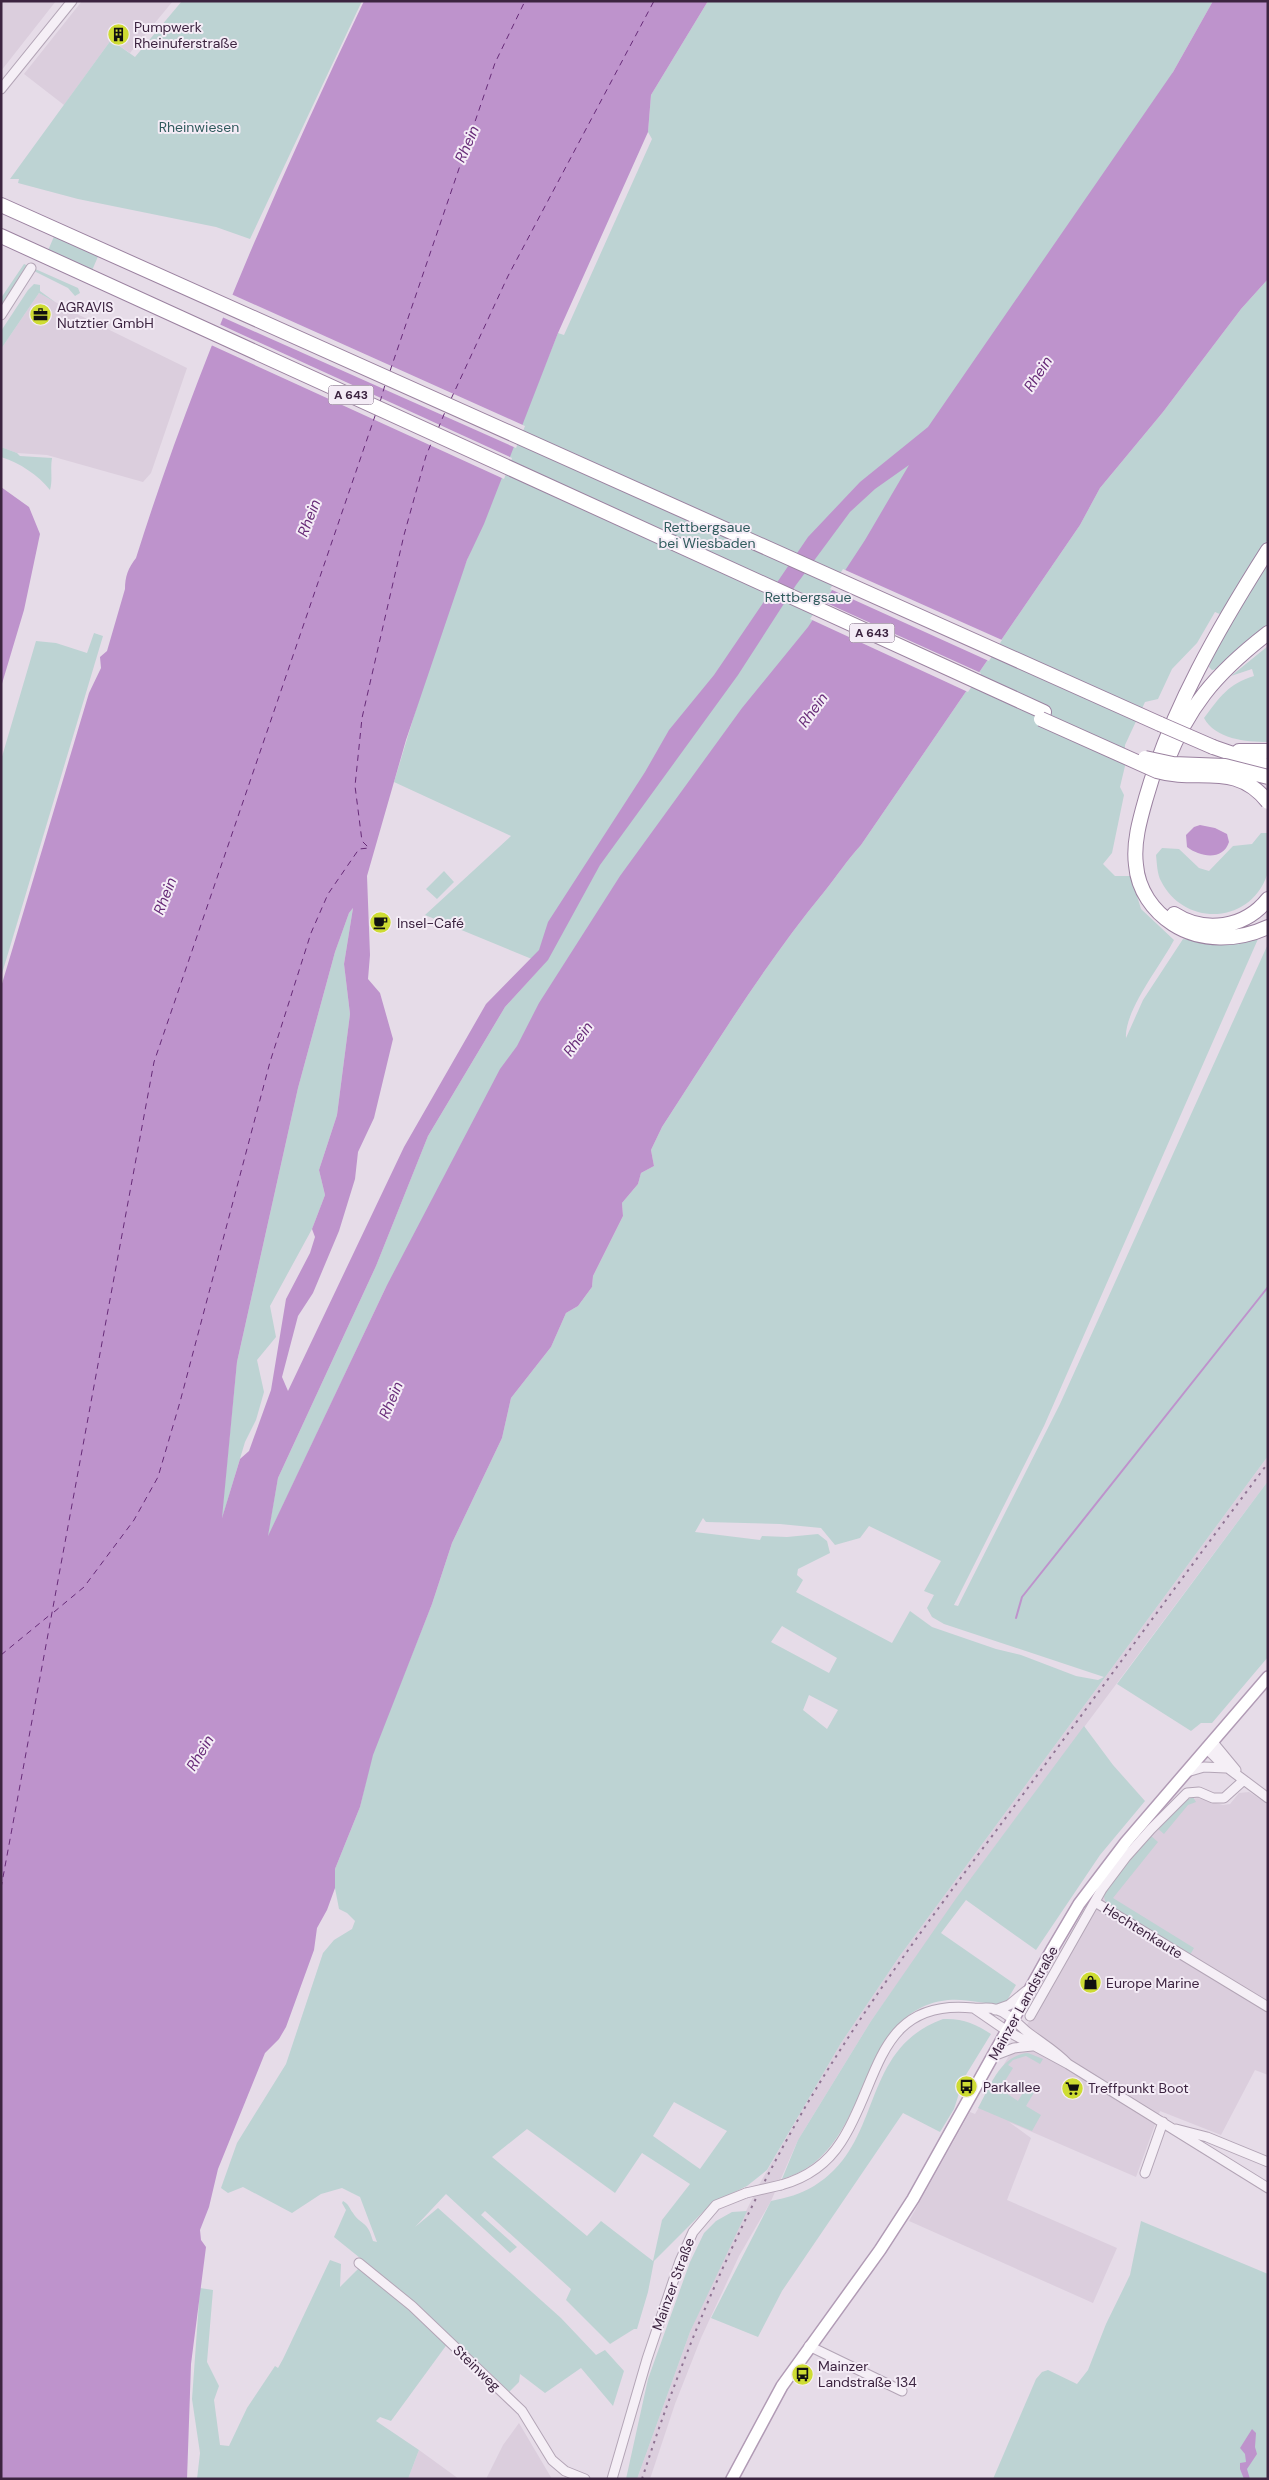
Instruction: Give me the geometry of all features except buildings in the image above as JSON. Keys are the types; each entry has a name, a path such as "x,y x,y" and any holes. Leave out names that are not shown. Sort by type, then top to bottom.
{"highway":[{"name":"A 643","path":"1,205 1213,747 1268,766"},
{"name":"A 643","path":"1,236 1141,757 1173,764 1235,768 1268,777"},
{"path":"1268,550 1229,614 1181,706 1157,761 1147,809 1136,848 1137,873 1146,896 1162,916 1183,930 1208,937 1235,936 1268,927"},
{"path":"700,554 728,575 1138,764 1175,776 1215,774 1233,777 1250,785 1268,802"},
{"path":"1268,633 1216,677 1199,698 1166,764 1147,809 1144,852 1146,873 1154,893 1168,909 1196,924 1217,926 1248,917 1268,899"},
{"path":"1213,747 1243,752 1268,751"}],"main road":[{"name":"Mainzer Landstraße","path":"732,2479 772,2402 809,2346 880,2250 908,2207 950,2135 1030,1988 1066,1926 1094,1883 1209,1744 1268,1677"}],"street":[{"path":"1,89 72,1"},
{"path":"1,316 31,268"},
{"path":"1209,1744 1231,1770 1268,1798"},
{"path":"1209,1744 1244,1780"},
{"path":"1185,1773 1211,1766 1231,1770"},
{"name":"Mainzer Landstraße","path":"1030,2016 1095,1902 1126,1857 1182,1797 1193,1792 1214,1798 1224,1798 1244,1780"},
{"name":"Hechtenkaute","path":"1095,1902 1268,2007"},
{"path":"995,2010 1009,2005 1030,1988"},
{"name":"Mainzer Straße","path":"612,2479 647,2359 680,2261 693,2232 716,2205 746,2193 781,2185 806,2176 833,2152 849,2128 879,2058 904,2027 923,2014 944,2008 995,2010"},
{"path":"975,2009 1007,2031 1068,2064 1268,2188"},
{"path":"995,2010 1013,2019 1068,2064"},
{"path":"993,2056 1014,2048 1033,2046"},
{"path":"1167,2125 1207,2137 1268,2162"},
{"path":"1145,2173 1167,2125"},
{"name":"Steinweg","path":"359,2264 412,2306 522,2411 552,2460 566,2471 585,2479"},
{"path":"809,2346 902,2391"}],"shaded area":[{"path":"1,1 56,1 1,71"},
{"path":"82,1 173,1 130,53 111,40 64,105 24,74"},
{"path":"39,293 77,314 187,368 151,473 143,482 47,455 17,453 1,447 1,349"},
{"path":"1268,1456 1268,1481 987,1857 871,2021 798,2140 771,2201 739,2256 701,2338 675,2404 650,2479 637,2479 690,2332 724,2255 760,2183 841,2043 899,1957"},
{"path":"1249,1792 1268,1804 1268,2075 1255,2070 1221,2135 1160,2111 1136,2177 1009,2122 1031,2138 1007,2200 1117,2248 1093,2303 909,2221 970,2112 975,2114 1105,1891 1150,1835 1188,1799 1198,1798 1223,1805 1230,1804 1239,1793"},
{"path":"519,2423 552,2479 486,2479 503,2445"},
{"path":"419,2450 459,2479 408,2479"}],"green space":[{"name":"Rheinwiesen","path":"182,1 362,1 250,239 216,227 78,199 18,183 19,179 10,179 111,40 135,57"},
{"name":"Rettbergsaue bei Wiesbaden","path":"708,1 1213,1 1173,72 898,627 386,1287 267,1539 278,1478 376,1266 428,1136 505,1007 544,964 425,915 511,836 394,782 443,620 558,333 564,335 652,139 648,132 651,95"},
{"path":"59,225 103,245 87,282 43,262"},
{"path":"24,264 78,288 80,293 75,296 68,288 28,268 1,307 1,298"},
{"path":"1268,279 1268,539 1222,615 1215,612 1197,643 1172,669 1158,699 1145,702 1125,745 1125,766 1120,787 1124,795 1112,853 1103,864 1115,876 1131,876 1141,909 1174,940 1137,1002 1127,1027 1126,1038 1143,1000 1183,939 1223,945 1258,939 1044,1426 954,1605 958,1606 1060,1404 1268,944 1268,1456 899,1957 841,2043 767,2170 747,2186 712,2203 654,2261 648,2292 637,2329 610,2344 566,2300 571,2289 485,2211 481,2215 517,2247 510,2253 446,2194 415,2227 438,2208 561,2318 596,2355 605,2350 624,2371 613,2406 581,2368 545,2393 520,2374 519,2382 509,2392 489,2372 448,2343 391,2421 380,2417 376,2421 419,2450 408,2479 197,2479 200,2453 192,2399 200,2288 213,2290 207,2362 219,2386 214,2400 220,2445 229,2446 247,2408 275,2366 278,2368 283,2359 330,2260 341,2264 340,2287 365,2262 334,2237 346,2210 342,2203 343,2201 366,2226 373,2241 377,2242 360,2197 342,2188 321,2194 292,2213 243,2187 228,2193 221,2188 237,2143 286,2064 323,1953 334,1940 352,1929 355,1921 347,1913 339,1909 335,1888 335,1869 360,1807 372,1755 432,1604 452,1543 502,1438 511,1398 551,1347 566,1313 578,1306 592,1287 593,1276 623,1216 622,1203 638,1184 641,1173 654,1166 651,1150 662,1127 740,1007 781,948 861,845 1080,525 1100,488 1163,412 1241,309","holes":["703,1518 706,1522 780,1524 821,1528 835,1545 860,1538 869,1526 941,1561 924,1591 934,1595 927,1608 932,1617 944,1624 1104,1677 1098,1680 1076,1676 1021,1655 996,1649 932,1627 910,1611 892,1643 796,1592 803,1580 797,1575 798,1569 830,1553 827,1541 818,1534 787,1537 762,1536 760,1540 695,1532","782,1626 837,1658 829,1673 771,1642","809,1695 838,1710 827,1729 803,1710","674,2102 727,2131 700,2169 653,2136","527,2129 615,2193 642,2153 690,2184 662,2220 653,2261 601,2221 587,2236 492,2157"]},
{"path":"34,284 40,285 40,291 55,302 39,293 1,349 1,331"},
{"path":"1,447 20,456 52,458 50,490 28,470 1,457"},
{"path":"1268,559 1268,627 1217,669 1212,670 1209,667 1214,653"},
{"path":"94,633 103,636 1,977 1,760 36,641 56,643 87,653"},
{"path":"1268,646 1268,742 1241,740 1223,735 1209,725 1204,718 1225,692 1237,683 1254,676 1252,669 1231,676"},
{"path":"1261,833 1268,833 1267,875 1259,891 1246,904 1232,911 1216,914 1200,912 1185,906 1171,896 1161,881 1156,855 1162,848 1179,849 1199,868 1209,871 1233,846 1252,844"},
{"path":"444,871 454,882 437,899 426,889"},
{"path":"353,908 344,964 350,1014 337,1115 319,1170 325,1195 312,1229 270,1306 276,1337 257,1360 264,1392 256,1420 245,1442 221,1522 237,1362 298,1088 335,952 349,913"},
{"path":"1268,1481 1268,1657 1212,1723 1201,1723 1191,1731 1117,1684"},
{"path":"1084,1726 1113,1765 1145,1801 1100,1855 1036,1950 966,1900 941,1933 1016,1985 1005,2004 948,2000 917,2010 895,2029 878,2054 850,2114 834,2142 812,2165 782,2179 798,2140 871,2021 957,1897"},
{"path":"1193,1797 1196,1802 1188,1805 1164,1834 1157,1828 1182,1802"},
{"path":"1150,1835 1158,1842 1113,1898 1194,1948 1190,1955 1106,1903 1105,1900 1104,1895 1110,1883"},
{"path":"943,2019 969,2022 991,2034 964,2078 954,2109 940,2132 903,2113 782,2291 758,2337 711,2318 771,2201 809,2189 836,2168 852,2146 884,2074 897,2052 916,2033"},
{"path":"1028,2053 1043,2059 1040,2064 1026,2056 1013,2060 1008,2065 1013,2068 1000,2089 1018,2101 1027,2086 1035,2091 1026,2106 1041,2115 1032,2131 978,2108 997,2073 1003,2066 1010,2059"},
{"path":"747,2211 690,2332 637,2479 626,2479 648,2379 690,2262 704,2233 716,2221 732,2212"},
{"path":"1141,2221 1268,2274 1268,2479 993,2479 1036,2379 1042,2372 1048,2370 1077,2384 1088,2370 1106,2324 1130,2275"}],"water":[{"name":"Rhein","path":"364,1 708,1 651,95 648,132 558,333 484,524 467,560 406,740 367,876 370,955 368,979 380,993 393,1039 374,1118 358,1152 355,1179 339,1231 313,1293 298,1316 282,1377 288,1391 404,1147 486,1004 539,950 548,922 645,772 669,730 714,675 808,537 860,482 928,427 1173,72 1213,1 1268,1 1268,279 1241,309 1163,412 1100,488 1080,525 861,845 781,948 740,1007 662,1127 651,1150 654,1166 641,1173 638,1184 622,1203 623,1216 593,1276 592,1287 578,1306 566,1313 551,1347 511,1398 502,1438 452,1543 432,1604 373,1755 360,1807 335,1869 335,1888 327,1910 317,1928 314,1950 286,2027 279,2039 265,2053 218,2169 209,2207 200,2230 201,2240 206,2247 191,2364 187,2479 1,2479 1,987 89,693 101,668 100,657 107,651 128,573 136,558 185,416 240,276 270,206","holes":["909,465 865,540 808,627 742,708 620,876 539,1003 517,1046 500,1069 386,1287 268,1536 278,1478 376,1266 428,1136 505,1007 548,960 600,865 738,675 796,585 850,512 875,489","353,908 344,964 350,1014 337,1115 319,1170 325,1195 312,1229 315,1237 310,1253 286,1299 271,1390 249,1451 240,1459 222,1518 237,1362 298,1088 335,952 349,913"]},
{"path":"1,487 29,507 40,534 24,610 1,687"},
{"path":"1200,825 1215,828 1227,834 1229,842 1222,852 1217,855 1204,855 1187,847 1186,835 1194,827"},
{"path":"1252,2429 1256,2433 1255,2447 1257,2454 1247,2469 1250,2479 1244,2479 1240,2463 1246,2462 1245,2454 1240,2448"}],"pier":[{"path":"231,294 525,426 516,448 222,317"},
{"path":"219,324 512,458 504,479 211,345"},
{"path":"843,569 1002,640 989,661 830,589"},
{"path":"822,601 981,673 968,692 810,619"}],"waterway":[{"path":"1016,1618 1022,1597 1268,1287"}],"ferry route":[{"path":"390,371 495,63 525,1"},
{"path":"451,399 508,276 654,1"},
{"path":"380,402 385,385"},
{"path":"438,429 445,412"},
{"path":"1,1888 154,1062 376,413"},
{"path":"54,1612 84,1587 134,1520 158,1477 180,1402 270,1062 311,933 328,894 359,849 369,848 362,841 355,786 362,718 404,535 426,456 433,439"},
{"path":"1,1655 51,1614"}],"railway":[{"path":"642,2479 658,2430 714,2287 758,2194 830,2066 930,1919 1268,1463"}],"place":[{"name":"Pumpwerk Rheinuferstraße","path":"118,35"},
{"name":"AGRAVIS Nutztier GmbH","path":"41,315"},
{"name":"Insel-Café","path":"381,923"},
{"name":"Europe Marine","path":"1090,1983"},
{"name":"Parkallee","path":"967,2087"},
{"name":"Treffpunkt Boot","path":"1072,2088"},
{"name":"Mainzer Landstraße 134","path":"802,2374"}],"park label":[{"name":"Rettbergsaue","path":"808,597"}]}
